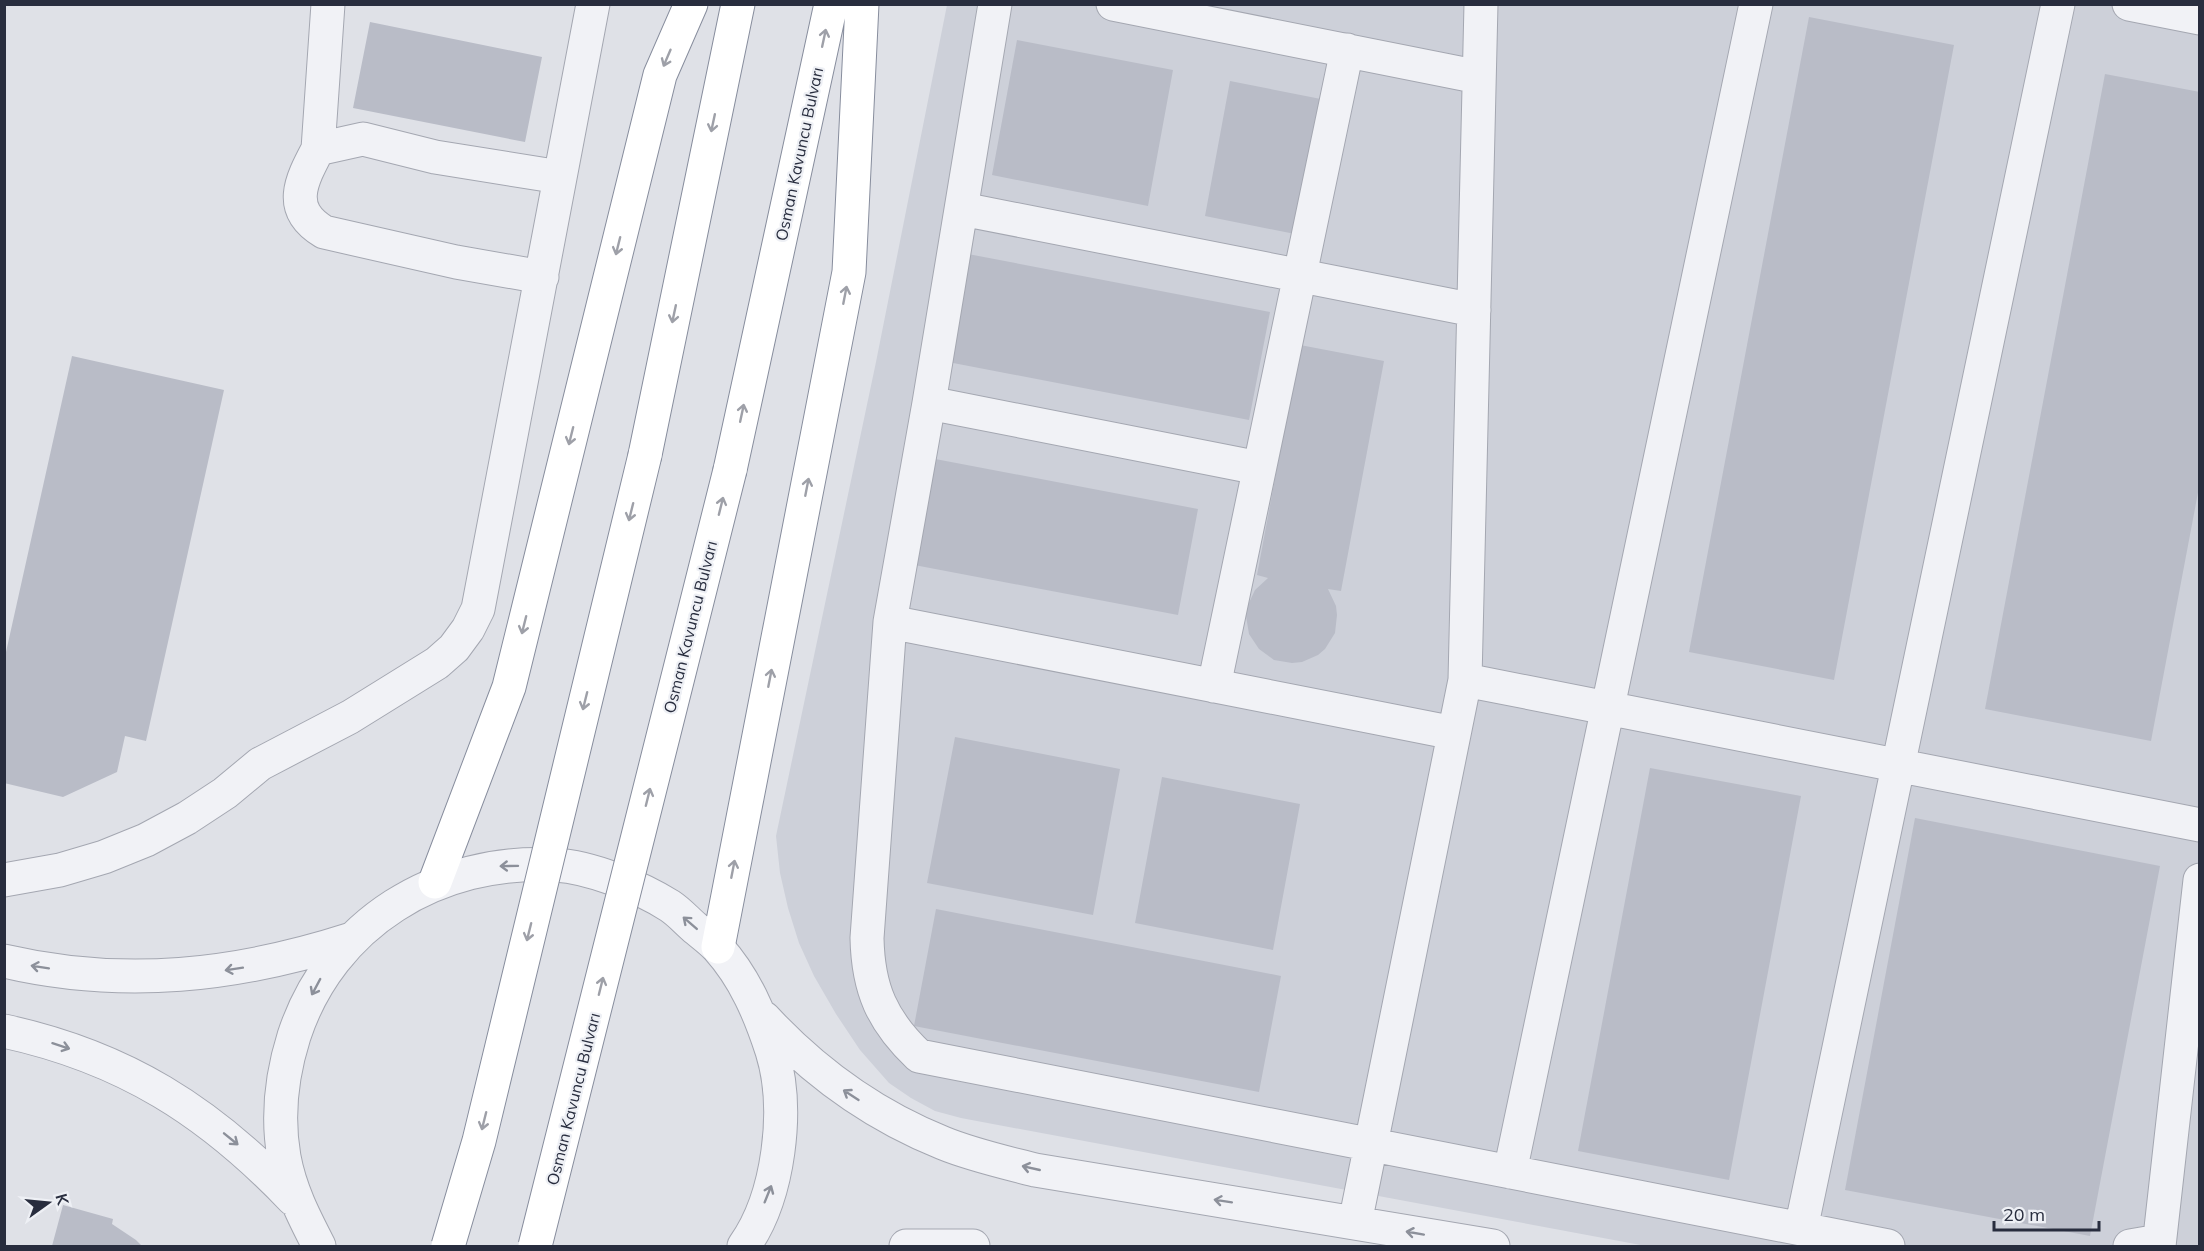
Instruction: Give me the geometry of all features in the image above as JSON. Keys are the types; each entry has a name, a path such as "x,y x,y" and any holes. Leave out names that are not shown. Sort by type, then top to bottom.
{"highway":[{"path":"435,882 509,687 660,75 691,4"},
{"path":"448,1246 479,1141 645,455 738,4"},
{"name":"Osman Kavuncu Bulvarı","path":"535,1246 730,470 831,4"},
{"path":"718,947 849,272 862,4"}],"street":[{"path":"328,4 318,149 301,186 301,202 305,217 324,232 456,262 542,277"},
{"path":"4,879 60,870 104,857 146,840 187,818 225,793 260,764 350,717 437,663 454,648 468,629 478,609 593,4"},
{"path":"995,4 962,209 890,622 867,959 877,1001 888,1022 919,1056 1888,1246"},
{"path":"1113,4 1479,76"},
{"path":"1355,1223 1465,680 1481,4"},
{"path":"1510,1172 1756,4"},
{"path":"1801,1229 2058,4"},
{"path":"2129,4 2199,18"},
{"path":"1214,686 1347,50"},
{"path":"318,149 363,139 435,157 560,177"},
{"path":"962,209 1474,310"},
{"path":"929,403 1259,468"},
{"path":"890,622 1454,733"},
{"path":"1465,680 2199,825"},
{"path":"319,1246 296,1202 284,1156 281,1108 286,1062 300,1017 322,975 352,939 391,907 435,882 495,867 557,865 616,879 671,907 718,947 741,979 760,1013 777,1068 781,1126 772,1183 751,1236 744,1246"},
{"path":"2149,1245 2199,880"},
{"path":"4,961 64,971 161,976 258,965 306,954 352,939"},
{"path":"760,1013 814,1068 844,1091 877,1112 944,1144 1035,1170 1493,1246"},
{"path":"4,1031 38,1038 82,1052 166,1092 235,1142 296,1202"},
{"path":"906,1246 973,1246"}],"shaded area":[{"path":"947,5 2199,5 2199,1246 1646,1246 961,1118 935,1111 889,1083 860,1050 814,976 799,943 788,908 780,873 776,836 876,362"}],"building":[{"path":"1809,17 1954,45 1834,680 1689,652"},
{"path":"370,22 542,57 525,142 353,108"},
{"path":"1017,40 1173,70 1148,206 992,175"},
{"path":"2105,74 2200,92 2200,482 2151,741 1985,709"},
{"path":"1230,81 1326,100 1300,235 1205,216"},
{"path":"968,254 1270,312 1249,420 948,362"},
{"path":"1300,345 1384,361 1341,591 1328,589 1336,606 1335,633 1325,649 1318,655 1302,662 1292,663 1274,660 1259,649 1249,634 1246,616 1247,607 1255,590 1268,578 1257,575"},
{"path":"72,356 224,390 146,741 125,736 117,772 63,797 4,783 4,661"},
{"path":"930,458 1198,509 1178,615 909,564"},
{"path":"955,737 1120,769 1093,915 927,883"},
{"path":"1650,768 1801,796 1729,1180 1578,1151"},
{"path":"1162,777 1300,804 1273,950 1135,923"},
{"path":"1915,818 2160,866 2090,1236 1845,1190"},
{"path":"936,909 1281,976 1259,1092 914,1026"},
{"path":"63,1205 113,1219 112,1224 142,1246 52,1246"}]}
